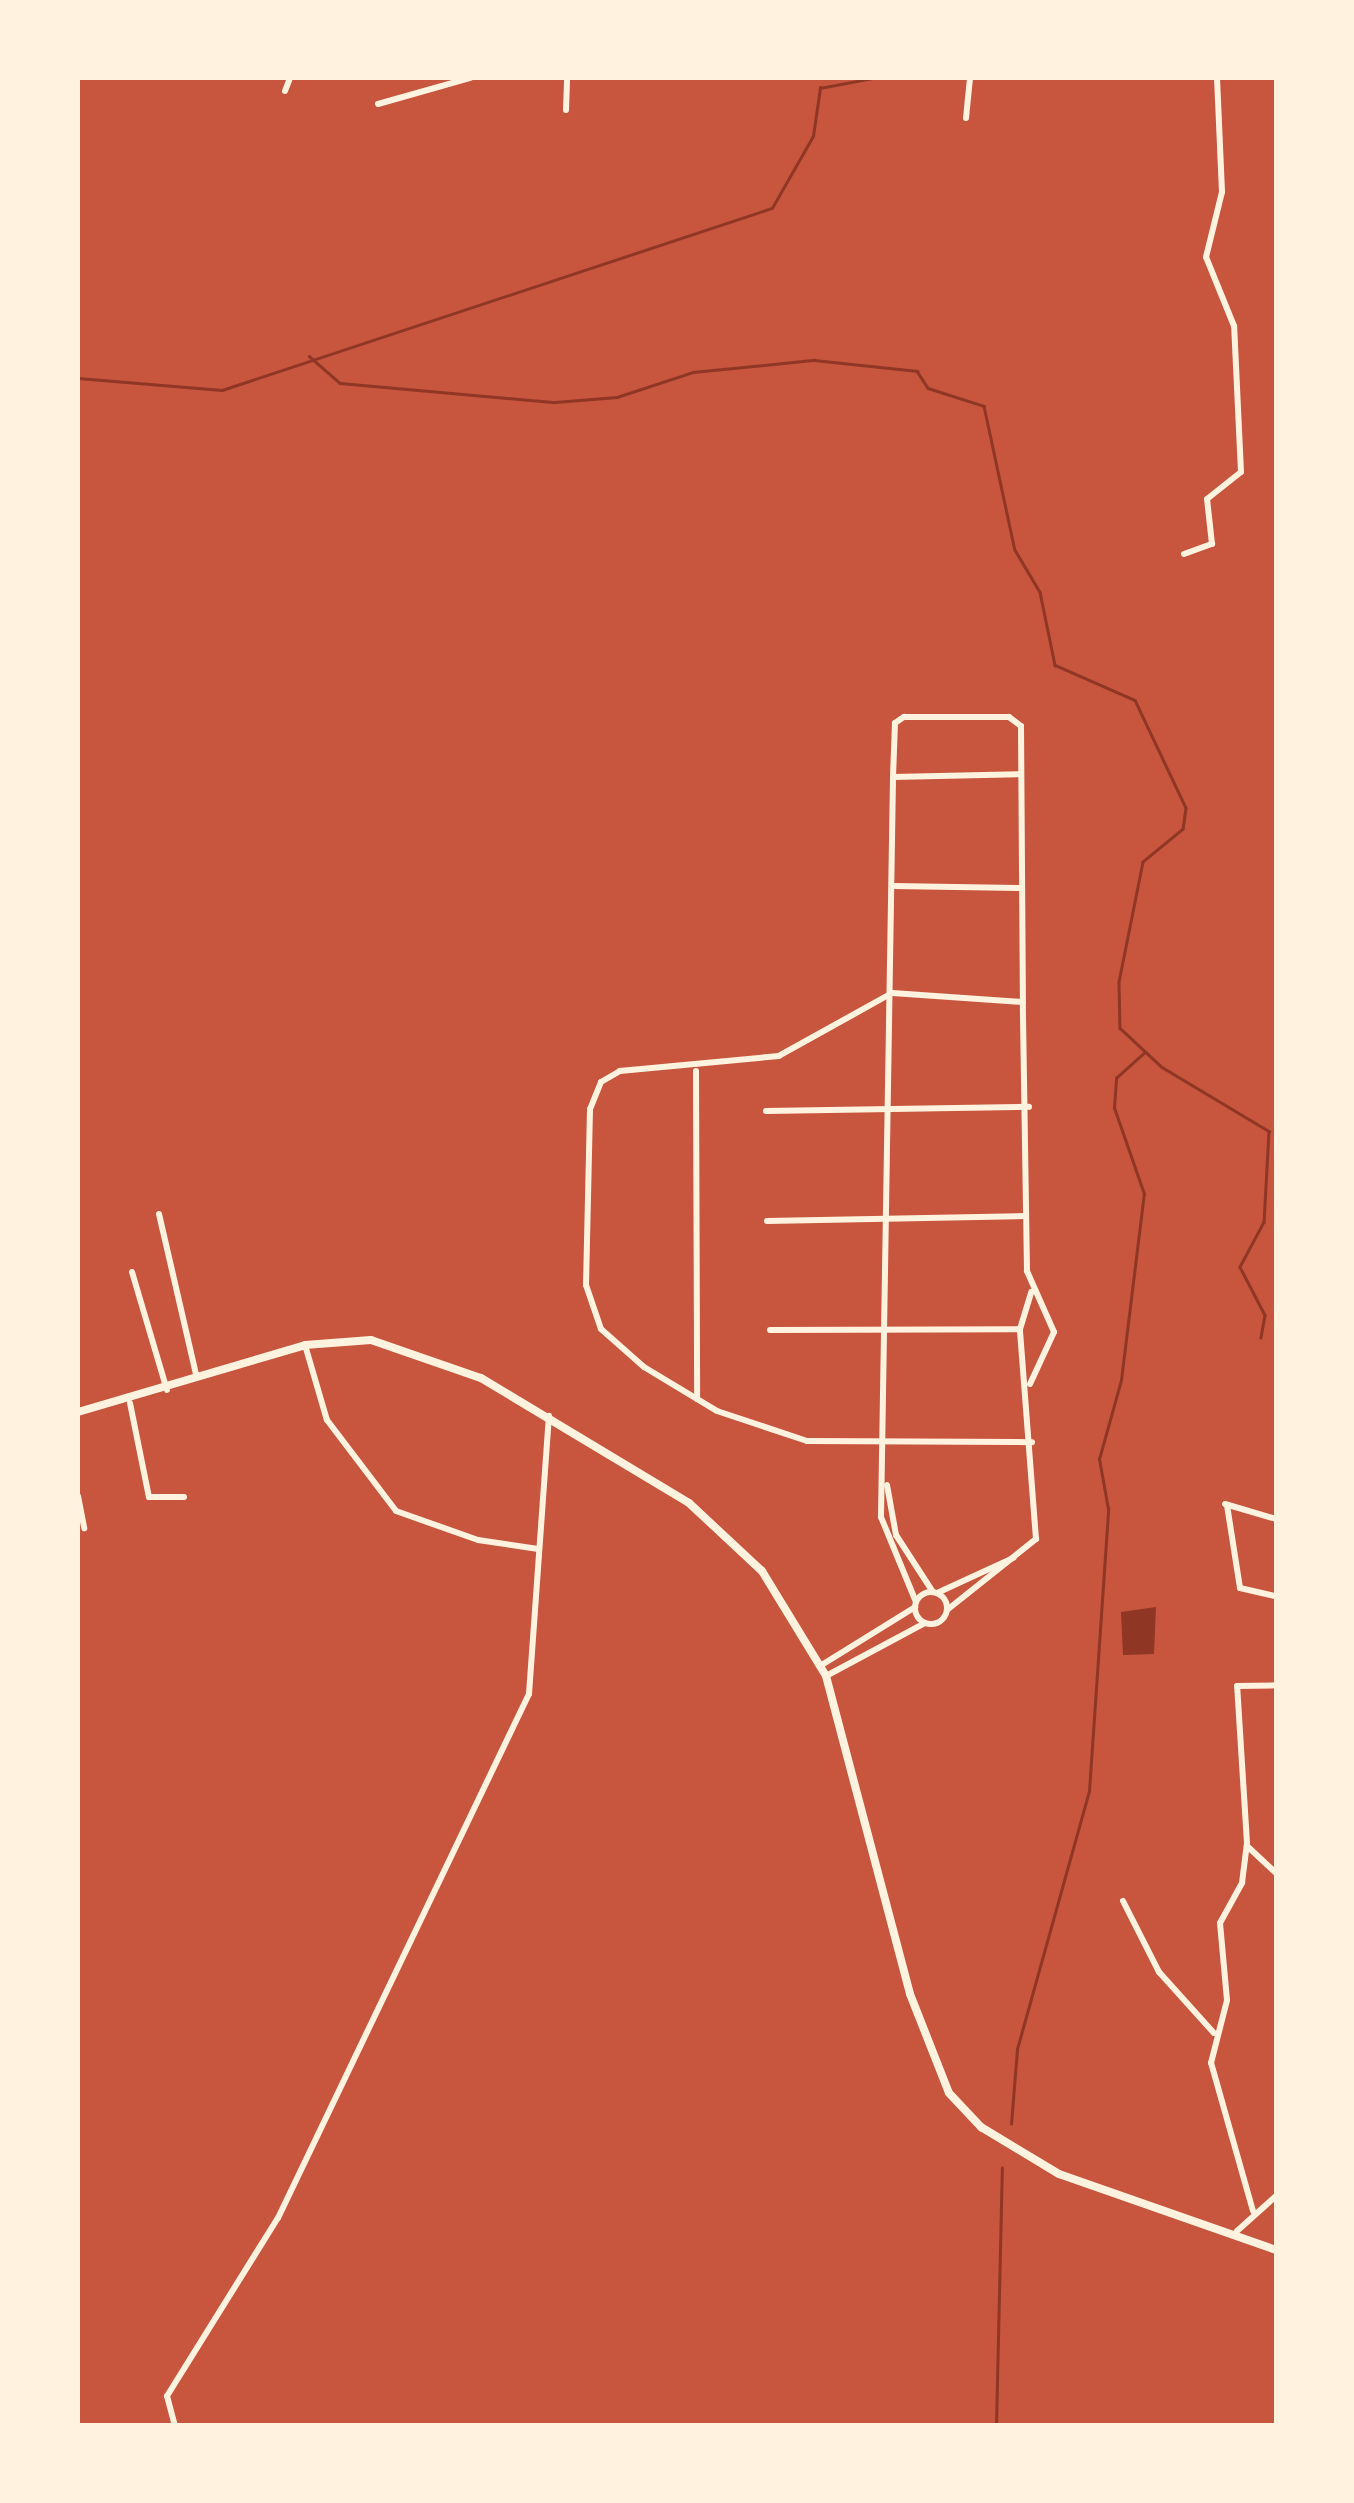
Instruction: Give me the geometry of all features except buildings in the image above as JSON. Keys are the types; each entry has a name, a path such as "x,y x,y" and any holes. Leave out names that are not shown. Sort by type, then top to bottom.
{"street":[{"path":"285,91 290,78"},
{"path":"378,104 470,78"},
{"path":"566,110 567,78"},
{"path":"966,118 970,78"},
{"path":"1184,554 1212,544 1207,499 1241,472 1234,326 1206,257 1222,192 1218,78"},
{"path":"826,1676 925,1623 947,1610 1036,1539 1030,1384 1020,1329 1031,1292 1026,1216 1029,1106 1020,888 1022,774 1017,720 908,716 895,723 887,1440 882,1528 925,1623"},
{"path":"893,777 1022,774"},
{"path":"893,886 1020,888"},
{"path":"1023,1002 892,993 779,1056 696,1071 620,1072 601,1082 590,1108 584,1222 586,1285 600,1328 697,1399 807,1441 1032,1442"},
{"path":"696,1071 697,1399"},
{"path":"766,1111 1029,1106"},
{"path":"160,1214 197,1379"},
{"path":"766,1220 1026,1216"},
{"path":"132,1272 167,1390"},
{"path":"1030,1384 1054,1332 1031,1292"},
{"path":"770,1330 1020,1329"},
{"path":"305,1345 327,1420 396,1511 492,1544 538,1549"},
{"path":"78,1412 130,1404 305,1345 401,1346 548,1414 717,1524 778,1594 826,1676 910,1994 950,2092 981,2127 1059,2174 1236,2231 1276,2250"},
{"path":"130,1404 149,1497 184,1497"},
{"path":"175,2426 167,2396 278,2218 528,1694 548,1414"},
{"path":"886,1485 904,1551 947,1610"},
{"path":"78,1496 84,1528"},
{"path":"1276,1518 1226,1505 1240,1588 1276,1596"},
{"path":"894,1557 904,1551"},
{"path":"820,1666 915,1604 1015,1558"},
{"path":"1253,2211 1236,2126 1212,2079 1214,2034 1226,2000 1220,1923 1242,1883 1247,1846 1237,1686 1276,1685"},
{"path":"1247,1846 1276,1873"},
{"path":"1123,1901 1159,1972 1214,2034"},
{"path":"1236,2231 1253,2211 1276,2196"}],"shaded area":[{"path":"1156,1607 1154,1654 1123,1655 1121,1612"}],"waterway":[{"path":"78,378 222,390 772,208 813,136 820,88 873,78"},
{"path":"309,356 340,383 555,402 617,397 693,372 814,360 917,371 928,388 984,406 1015,550 1040,592 1055,665 1135,700 1186,808 1183,829 1143,862 1119,982 1120,1028 1162,1067 1269,1131 1264,1222 1240,1267 1265,1315 1261,1338"},
{"path":"1011,2124 1017,2049 1089,1791 1108,1509 1099,1459 1121,1380 1144,1194 1114,1108 1116,1078 1145,1052"},
{"path":"996,2426 1002,2168"}]}
